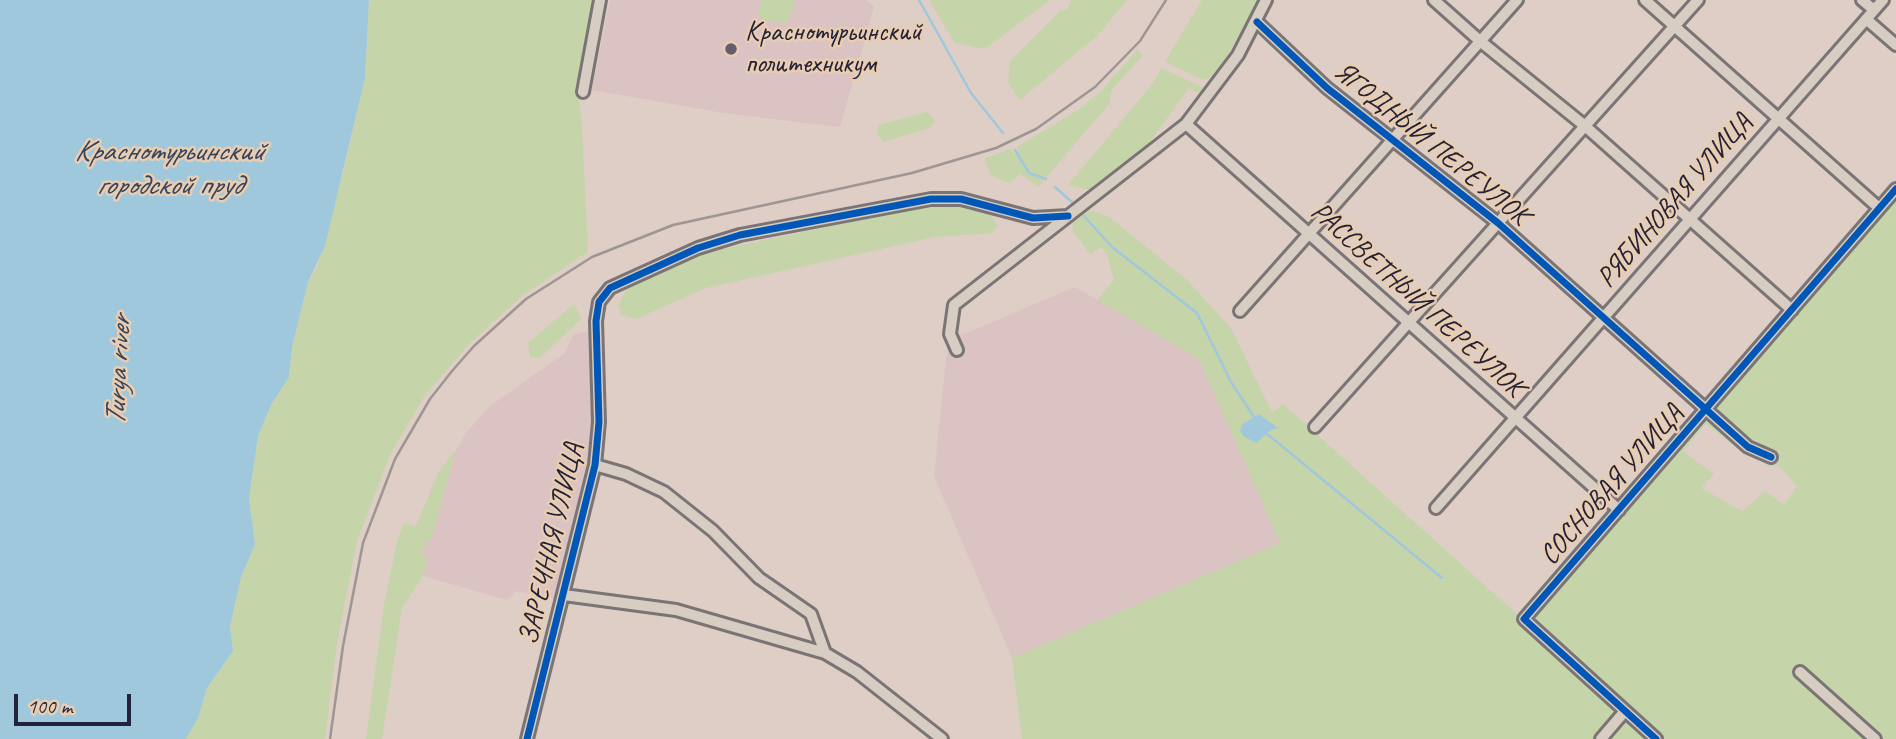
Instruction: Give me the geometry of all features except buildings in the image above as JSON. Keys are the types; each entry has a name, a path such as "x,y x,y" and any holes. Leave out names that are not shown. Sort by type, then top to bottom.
{"street":[{"path":"583,92 600,0"},
{"path":"957,351 950,334 954,305 1186,124 1214,91 1257,22 1266,0"},
{"path":"1434,0 1585,126 1792,310"},
{"path":"1240,311 1517,0"},
{"path":"1645,0 1879,208"},
{"path":"1315,427 1698,0"},
{"path":"1862,0 1874,10"},
{"name":"РЯБИНОВАЯ УЛИЦА","path":"1436,508 1883,0"},
{"path":"1866,19 1896,45"},
{"name":"ЯГОДНЫЙ ПЕРЕУЛОК","path":"1257,22 1327,88 1498,223 1748,447 1771,457"},
{"name":"РАССВЕТНЫЙ ПЕРЕУЛОК","path":"1186,124 1619,510"},
{"name":"СОСНОВАЯ УЛИЦА","path":"1625,711 1524,619 1896,189"},
{"name":"ЗАРЕЧНАЯ УЛИЦА","path":"527,739 595,465 599,422 596,321 599,302 610,288 698,248 740,235 931,199 961,200 1033,218 1069,216"},
{"path":"595,465 626,474 664,492 713,531 759,578 811,614 825,653"},
{"path":"564,595 676,610 825,653 857,671 942,739"},
{"path":"1800,672 1875,739"},
{"path":"1601,739 1625,711 1656,739"}],"shaded area":[{"name":"Краснотурьинский политехникум","path":"610,0 866,0 874,7 840,127 724,113 592,90"},
{"path":"1075,287 1199,359 1281,543 1012,658 934,476 948,341"},
{"path":"593,330 596,423 593,465 557,599 515,591 507,600 423,576 428,557 422,555 426,539 431,540 456,450 467,432 490,406 565,353 573,335"}],"green space":[{"path":"369,0 594,0 578,88 588,252 523,295 471,342 425,395 390,455 357,541 337,644 325,739 186,739 198,718 207,688 233,651 230,626 241,577 255,544 249,498 258,436 271,405 289,377 292,347 308,282 318,265 343,173 365,78"},
{"path":"762,0 795,0 788,23 763,21 758,12"},
{"path":"929,0 1050,0 985,49 955,43"},
{"path":"1071,0 1127,0 1098,35 1020,100 1008,83 1010,61 1061,10 1067,10"},
{"path":"1202,0 1259,0 1216,75 1203,80 1165,62"},
{"path":"1138,49 1142,56 1111,91 1110,103 1038,187 1021,174 1009,183 992,176 984,159 1010,149 1014,154 1019,151 1017,147 1078,110 1101,91"},
{"path":"1161,68 1204,88 1202,94 1189,88 1147,146 1100,184 1089,190 1068,185 1154,82"},
{"path":"927,112 935,121 930,128 883,142 877,133 878,125"},
{"path":"1896,195 1896,739 1022,739 1012,658 1280,543 1199,359 1097,300 1114,280 1107,254 1102,247 1090,254 1073,231 1072,221 1090,210 1109,217 1187,280 1231,328 1272,413 1283,404 1520,617","holes":["1259,414 1272,423 1269,433 1242,424","1706,424 1736,447 1770,467 1778,465 1797,486 1784,505 1765,491 1742,511 1701,488 1714,474 1683,451"]},
{"path":"940,203 971,207 990,214 998,225 992,233 935,237 706,288 636,319 621,315 618,306 628,286 703,253"},
{"path":"574,304 581,319 540,358 530,357 528,343"},
{"path":"456,450 431,541 426,540 422,555 428,557 423,576 402,608 382,739 366,739 384,605 397,541 404,523 416,526 439,471"}],"water":[{"name":"Краснотурьинский городской пруд","path":"0,0 369,0 365,78 325,246 308,282 292,347 289,377 271,405 258,436 249,498 255,544 241,577 230,626 233,651 207,688 198,718 186,739 0,739"},
{"path":"1259,414 1278,428 1271,430 1256,443 1243,436 1240,430 1242,424"}],"waterway":[{"path":"919,0 971,93 1003,133"},
{"path":"1015,150 1029,173 1046,179"},
{"path":"1055,187 1073,203"},
{"path":"1084,216 1112,247 1197,313 1231,382 1256,420"},
{"path":"1266,433 1442,578"}],"railway":[{"path":"330,739 343,646 363,543 395,459 430,399 452,371 474,346 526,299 592,257 673,225 912,173 996,148 1036,129 1095,87 1140,41 1166,0"}],"cycle path":[{"path":"1257,22 1327,88 1498,223 1748,447 1771,457"},
{"path":"1656,739 1524,619 1896,189"},
{"path":"527,739 595,465 599,422 596,321 599,302 610,288 698,248 740,235 931,199 961,199 1033,218 1068,216"}],"place":[{"name":"Краснотурьинский политехникум","path":"731,49"}],"water label":[{"name":"Turya river","path":"119,371"}]}
